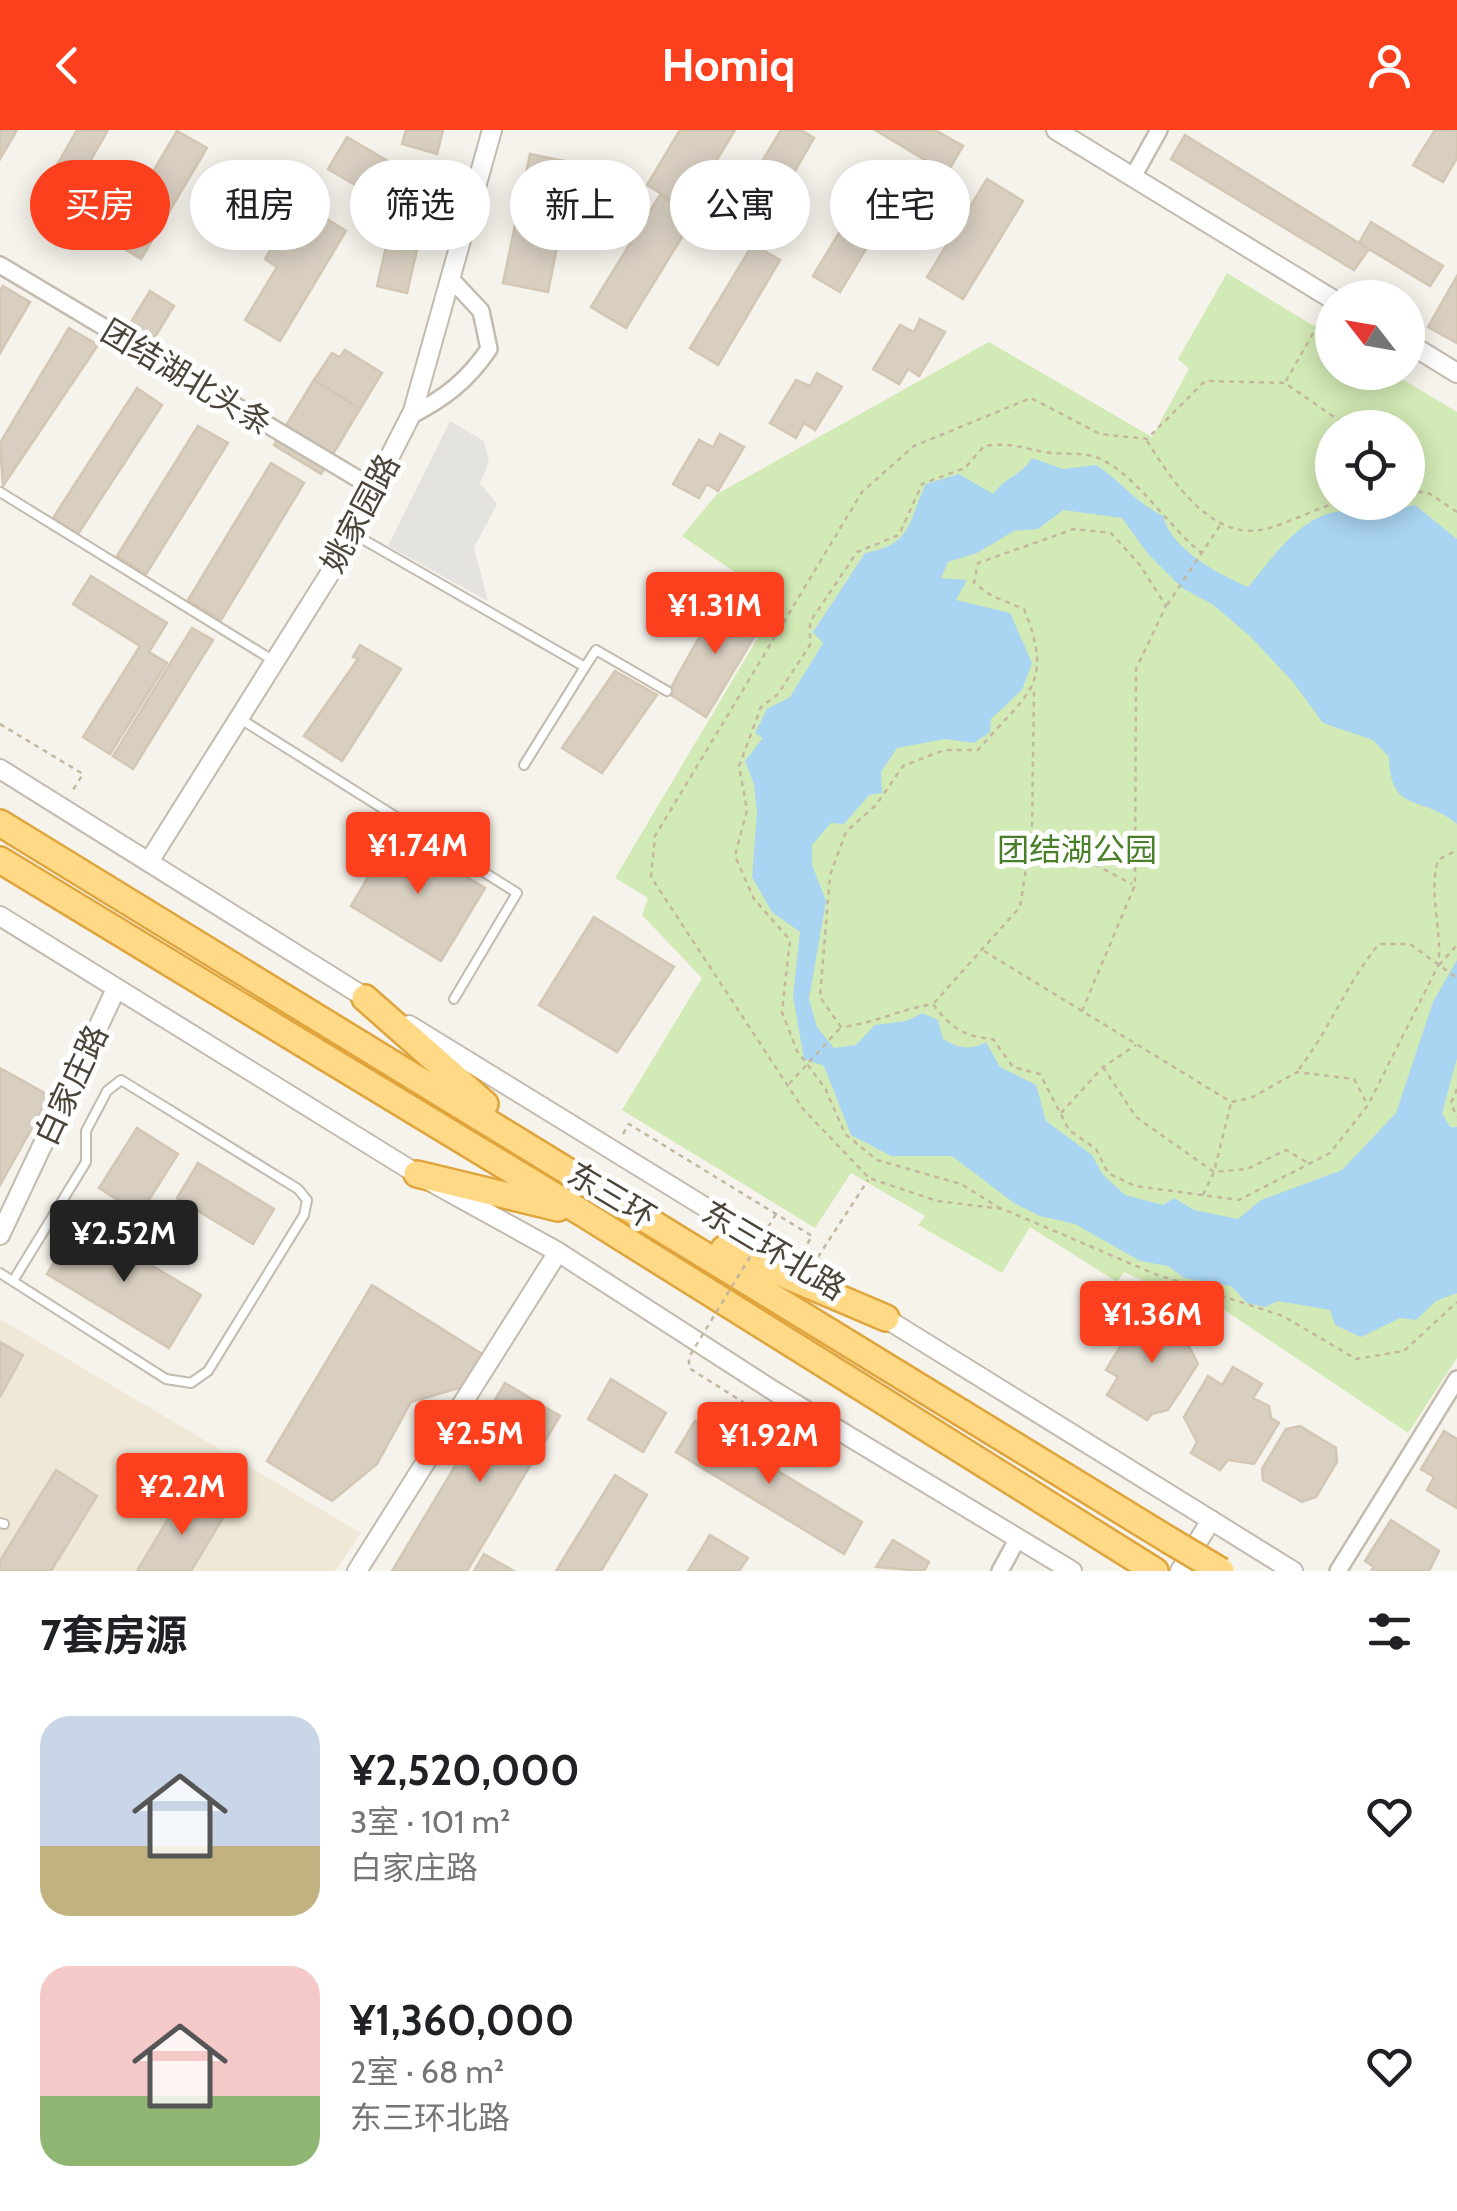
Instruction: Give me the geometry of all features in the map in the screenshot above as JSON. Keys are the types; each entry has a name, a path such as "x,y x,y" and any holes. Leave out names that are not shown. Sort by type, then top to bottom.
{"highway":[{"name":"东三环","path":"0,822 1221,1571"},
{"name":"东三环","path":"0,860 584,1214 1153,1570"},
{"path":"365,998 534,1147"},
{"path":"417,1174 584,1214"},
{"path":"646,1215 886,1318"}],"street":[{"name":"姚家园路","path":"150,860 352,533 410,416 492,130"},
{"path":"1056,130 1315,289"},
{"path":"1134,175 1160,130"},
{"name":"团结湖北头条","path":"0,265 374,489"},
{"path":"410,416 444,399 469,378 489,348 480,311 450,279"},
{"path":"1425,354 1457,373"},
{"name":"东三环北路","path":"0,769 1294,1571"},
{"path":"0,916 417,1174 558,1252 777,1393 1072,1571"},
{"name":"白家庄路","path":"2,1225 116,989"},
{"path":"357,1571 558,1252"},
{"path":"1338,1571 1457,1379"},
{"path":"1180,1571 1211,1520"},
{"path":"1000,1571 1018,1538"}],"lane":[{"path":"0,492 274,662"},
{"path":"352,533 585,667"},
{"path":"524,765 596,650 667,691"},
{"path":"239,718 517,893 454,999"},
{"path":"0,1273 12,1281 166,1379 191,1384 208,1371 304,1215 307,1200 282,1178 121,1080 107,1090 86,1132 86,1162 12,1281"}],"path":[{"path":"1285,383 1315,330"},
{"path":"1146,439 1205,381 1285,383 1324,410"},
{"path":"1003,1210 936,1201 870,1178 804,1109 651,877 655,836 862,492 914,446 1031,398 1100,434 1146,439"},
{"path":"1146,439 1176,487 1221,524 1262,530 1315,511"},
{"path":"1202,553 1179,536 1168,515 1095,456 1044,452 1011,442 984,446 965,468 922,484 899,535 857,552 810,622 810,645 778,694 762,707 739,766 748,810 735,856 754,898 790,940 782,1012 807,1065 825,1088 845,1134 877,1160 961,1184 1003,1210 1155,1274 1284,1316 1356,1360 1404,1350 1457,1302"},
{"path":"1425,492 1457,512"},
{"path":"1082,1011 1135,885 1136,669 1166,606 1221,524"},
{"path":"788,1086 840,1027 866,1025 906,1008 933,1004 1020,907 1032,831 1034,688 1040,647 1024,609 992,596 974,583 978,564 1074,529 1111,532 1140,565 1166,606"},
{"path":"840,1027 820,997 830,875 846,832 876,805 903,766 944,750 978,750 1034,688"},
{"path":"0,725 82,774 62,807"},
{"path":"1032,831 1135,885"},
{"path":"1438,966 1441,944 1433,880 1438,860 1457,850"},
{"path":"984,951 1231,1102 1252,1098 1297,1072 1322,1039 1358,969 1379,944 1410,944 1457,978"},
{"path":"933,1004 950,1026 966,1036 992,1038 1013,1067 1040,1074 1069,1130 1096,1149 1108,1173 1135,1186 1239,1200 1330,1153 1368,1105 1438,966 1457,945"},
{"path":"1061,1113 1103,1067 1137,1044"},
{"path":"1103,1067 1136,1117 1214,1172 1246,1169 1286,1150 1308,1164"},
{"path":"1297,1072 1354,1079 1368,1105"},
{"path":"1457,1089 1451,1103 1457,1117"},
{"path":"1202,1197 1214,1172 1231,1102"},
{"path":"629,1124 812,1236"},
{"path":"810,1271 870,1178"},
{"path":"776,1214 689,1358 690,1368 784,1428"}],"shaded area":[{"path":"450,421 484,441 489,462 480,483 497,504 474,548 488,601 388,546"},
{"path":"0,1319 361,1533 335,1571 0,1571"}],"green space":[{"name":"团结湖公园","path":"1227,273 1315,327 1315,390 1420,390 1457,412 1457,1358 1408,1433 1208,1299 1148,1283 1124,1272 1117,1282 1030,1227 1002,1273 918,1225 925,1216 851,1173 815,1228 622,1110 702,978 642,915 648,898 615,878 779,602 682,536 717,494 989,342 1152,437 1189,369 1178,359"}],"water":[{"path":"1032,458 1063,469 1096,465 1163,516 1175,539 1197,559 1248,587 1289,539 1315,520 1425,520 1425,513 1457,539 1457,824 1402,796 1395,788 1389,757 1373,740 1323,723 1293,682 1250,636 1212,604 1182,588 1148,554 1122,518 1063,510 1038,529 1014,531 977,553 948,562 941,578 967,580 956,600 1010,613 1032,663 1022,690 991,719 990,732 974,743 945,739 897,748 881,772 882,793 869,795 844,824 831,823 812,845 812,865 826,901 809,999 817,1027 834,1048 856,1045 875,1025 906,1021 922,1013 938,1020 943,1039 964,1047 986,1042 1000,1067 1036,1085 1046,1121 1092,1155 1103,1175 1125,1195 1163,1205 1174,1198 1194,1210 1238,1219 1261,1200 1342,1170 1396,1113 1433,1002 1457,960 1457,1058 1442,1113 1450,1127 1457,1127 1457,1293 1436,1301 1416,1320 1400,1318 1361,1337 1335,1325 1330,1310 1278,1301 1265,1307 1247,1303 1231,1286 1184,1278 1168,1266 1140,1261 1075,1224 1040,1216 1014,1203 952,1156 891,1156 851,1135 824,1066 804,1059 793,996 800,932 772,912 752,877 757,813 754,784 745,761 763,738 755,733 767,709 790,697 823,643 813,632 865,553 893,544 901,537 926,484 959,474 993,494"}],"building":[{"path":"0,130 17,130 0,159"},
{"path":"77,130 108,130 91,160 60,160"},
{"path":"406,130 443,130 437,154 402,144"},
{"path":"680,130 735,130 717,160 670,160 670,199 650,187 650,180"},
{"path":"781,130 801,130 814,138 801,160 763,160"},
{"path":"875,130 935,130 963,146 955,160 925,160"},
{"path":"1435,130 1457,130 1457,158 1443,182 1413,165"},
{"path":"177,131 207,148 200,160 190,160 190,177 170,210 170,160 160,160"},
{"path":"1185,135 1369,249 1354,270 1171,159"},
{"path":"347,137 386,160 350,160 350,182 330,170"},
{"path":"530,154 559,160 529,160"},
{"path":"987,179 1023,201 963,299 927,277 944,250 970,250 970,207"},
{"path":"660,195 670,201 670,250 674,250 626,328 591,307 626,250 650,250 650,211"},
{"path":"330,221 346,231 280,341 245,320 277,267 265,259 270,250 330,250"},
{"path":"1371,222 1443,266 1430,286 1359,243"},
{"path":"830,248 865,250 840,292 813,276"},
{"path":"126,250 146,250 141,259"},
{"path":"385,250 417,250 407,293 377,286"},
{"path":"510,250 556,250 548,292 503,283"},
{"path":"749,250 763,250 780,260 718,365 690,348"},
{"path":"1457,276 1457,343 1428,327"},
{"path":"3,286 30,302 0,353 0,290"},
{"path":"150,291 174,306 145,353 121,338"},
{"path":"920,319 945,332 919,376 908,369 899,384 873,369 900,325 914,332"},
{"path":"69,328 98,345 3,486 0,443"},
{"path":"345,350 382,373 360,409 314,380 332,353 340,357"},
{"path":"817,373 842,387 815,430 804,423 796,438 770,423 796,380 810,386"},
{"path":"314,380 360,409 321,474 274,445"},
{"path":"137,388 162,405 78,534 53,518"},
{"path":"198,426 228,443 146,574 117,556"},
{"path":"720,434 744,447 718,491 707,484 699,498 673,484 699,440 713,447"},
{"path":"271,463 304,483 221,620 188,600"},
{"path":"91,576 167,623 149,652 167,663 110,754 83,737 140,646 73,604"},
{"path":"721,598 763,622 706,717 668,693"},
{"path":"192,628 213,640 133,769 113,756"},
{"path":"360,645 401,669 342,761 304,736 358,659 353,657"},
{"path":"615,671 657,695 602,773 562,748"},
{"path":"394,833 485,888 441,961 351,906"},
{"path":"594,917 674,967 617,1052 539,1005"},
{"path":"0,1068 50,1096 0,1185"},
{"path":"137,1128 178,1154 140,1214 99,1188"},
{"path":"198,1163 274,1209 253,1244 177,1198"},
{"path":"79,1222 201,1295 169,1348 47,1274"},
{"path":"372,1285 485,1356 466,1386 411,1402 377,1464 332,1501 267,1461"},
{"path":"1156,1311 1194,1335 1188,1344 1198,1364 1168,1410 1152,1414 1147,1420 1107,1395 1118,1377 1106,1370 1134,1323 1144,1330"},
{"path":"0,1342 23,1355 0,1397"},
{"path":"1233,1367 1262,1384 1253,1398 1269,1406 1271,1418 1279,1423 1254,1464 1228,1460 1220,1470 1191,1453 1197,1442 1184,1417 1208,1376 1222,1385"},
{"path":"611,1379 666,1413 643,1452 588,1419"},
{"path":"505,1383 560,1416 467,1571 392,1571"},
{"path":"695,1421 862,1522 844,1554 676,1452"},
{"path":"1300,1426 1336,1448 1337,1462 1316,1497 1302,1502 1263,1480 1262,1469 1286,1429"},
{"path":"1444,1431 1457,1439 1457,1508 1427,1490 1434,1477 1421,1469"},
{"path":"56,1470 97,1496 51,1571 0,1571 0,1561"},
{"path":"615,1475 647,1495 601,1571 556,1571"},
{"path":"183,1494 223,1518 191,1571 137,1571"},
{"path":"1391,1520 1439,1551 1429,1571 1371,1571 1374,1567 1365,1561"},
{"path":"710,1535 748,1558 739,1571 688,1571"},
{"path":"893,1540 929,1562 924,1571 876,1567"},
{"path":"484,1554 514,1571 474,1571"}]}
